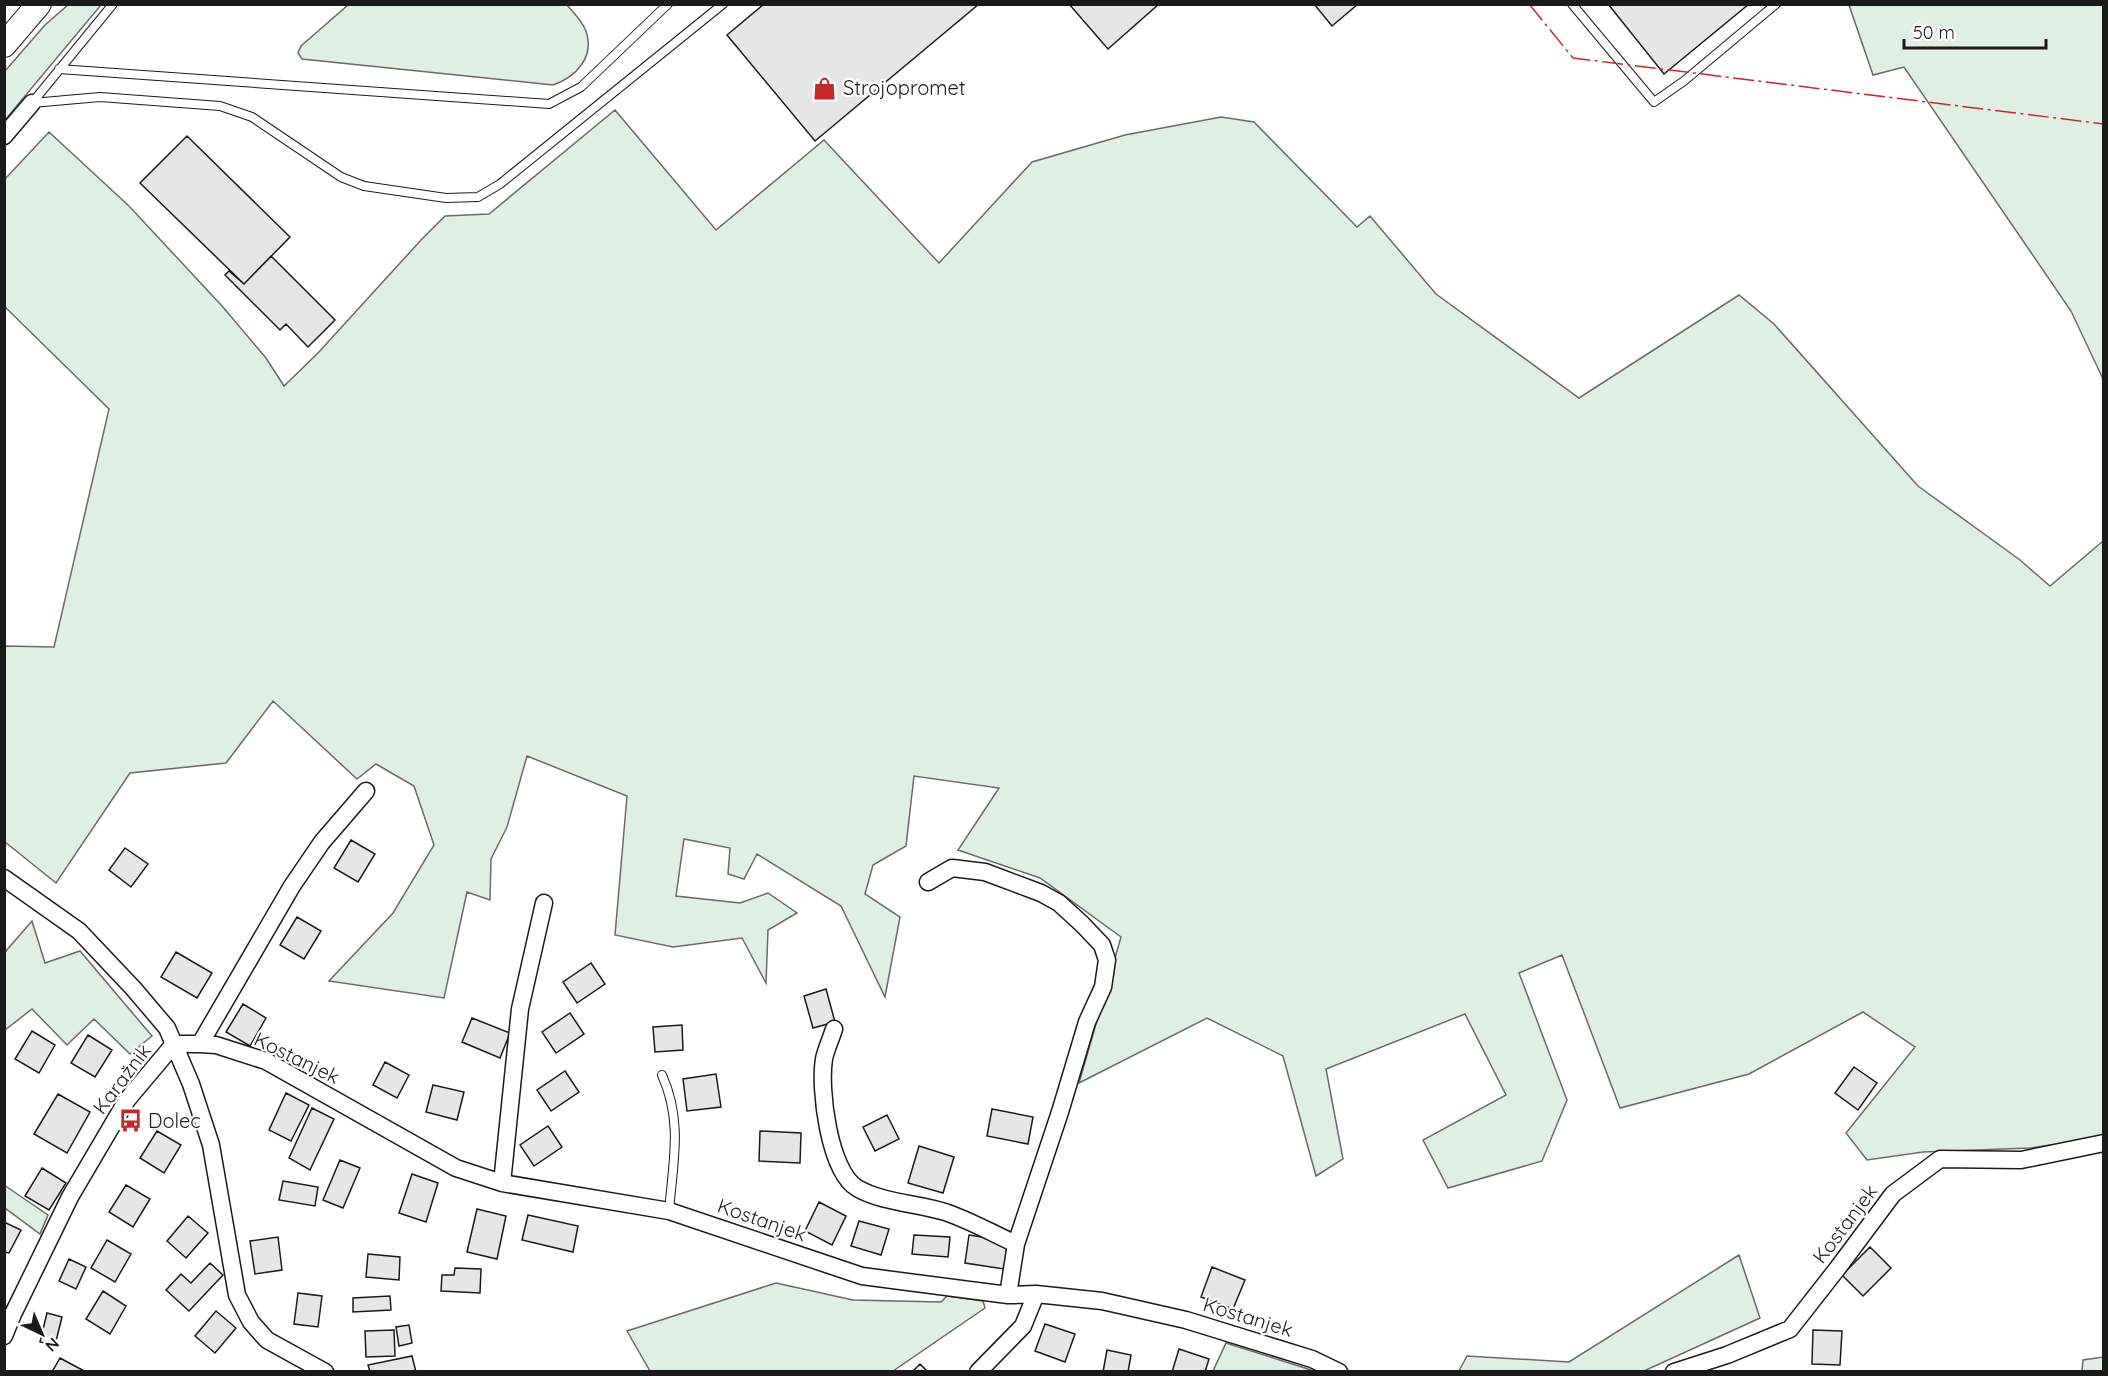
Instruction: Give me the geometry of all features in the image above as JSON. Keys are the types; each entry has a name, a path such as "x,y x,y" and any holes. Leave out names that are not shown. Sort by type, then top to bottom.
{"main road":[{"path":"4,45 39,4"},
{"path":"4,38 23,22"}],"street":[{"path":"4,136 32,103"},
{"path":"200,1044 292,886 322,842 366,791"},
{"path":"928,882 952,868 985,872 1041,893 1059,903 1082,924 1102,945 1107,960 1103,987 1087,1022 1016,1244 1008,1295"},
{"path":"4,878 79,932 167,1028 191,1084 212,1145 237,1295 251,1322 267,1340 325,1371"},
{"path":"502,1183 520,1009 544,903"},
{"path":"834,1029 824,1059 823,1090 831,1136 842,1170 856,1187 944,1212 1016,1244"},
{"name":"Karažnik","path":"4,1336 75,1188 128,1100 174,1044 200,1044"},
{"name":"Kostanjek","path":"200,1044 216,1045 266,1061 456,1168 502,1183 669,1211 862,1276 1008,1295 1036,1294 1102,1301 1186,1320 1312,1359 1339,1371"},
{"name":"Kostanjek","path":"1674,1371 1727,1355 1790,1329 1893,1194 1940,1159 2021,1160 2103,1143"},
{"path":"978,1371 1023,1326 1036,1294"}],"lane":[{"path":"32,103 113,4"},
{"path":"60,69 549,104 581,87 668,4"},
{"path":"32,103 100,98 220,106 252,117 341,177 364,186 446,198 478,197 500,184 723,4"},
{"path":"1572,4 1654,102 1684,81 1776,4"},
{"path":"662,1075 671,1094 677,1129 669,1211"}],"green space":[{"path":"69,4 101,5 5,120 5,71 45,25"},
{"path":"348,5 567,5 578,17 586,31 588,49 582,65 569,77 553,85 302,59 298,53 301,46"},
{"path":"1849,5 2103,5 2103,379 2071,311 1904,67 1873,75"},
{"path":"615,110 716,230 824,140 939,263 1032,162 1125,135 1221,117 1254,122 1357,227 1370,216 1436,294 1579,398 1739,295 1774,324 1918,486 2020,560 2050,586 2103,541 2103,1137 2030,1148 1923,1152 1867,1160 1846,1133 1915,1047 1863,1012 1749,1074 1620,1108 1562,955 1519,973 1567,1100 1542,1161 1448,1188 1423,1140 1506,1095 1465,1014 1326,1069 1343,1159 1316,1176 1283,1056 1207,1018 1079,1083 1121,937 1040,878 958,850 999,788 914,776 906,846 873,865 865,894 900,917 885,997 841,906 757,854 744,879 728,874 730,848 684,839 676,896 740,903 768,893 797,913 768,930 766,983 742,938 673,947 615,935 627,796 527,756 507,827 491,859 490,900 467,892 444,998 329,981 393,913 434,845 414,786 376,764 357,779 273,701 226,763 130,773 56,883 5,842 5,646 54,647 109,409 5,307 4,180 49,132 129,206 222,306 266,358 284,386 318,353 445,216 489,214"},
{"path":"32,921 45,963 80,951 152,1036 130,1054 94,1019 67,1045 32,1009 5,1030 5,952"},
{"path":"4,1185 48,1215 40,1234 5,1208"},
{"path":"1739,1255 1760,1318 1644,1371 1459,1371 1467,1356 1569,1362"},
{"path":"776,1283 853,1300 941,1302 947,1296 983,1301 985,1308 893,1371 650,1371 627,1331"},
{"path":"1226,1343 1305,1368 1313,1371 1213,1371"},
{"path":"2103,1357 2103,1371 2082,1371 2083,1360"}],"building":[{"name":"Strojopromet","path":"764,4 979,4 815,141 727,35"},
{"path":"1069,4 1159,4 1108,49"},
{"path":"1314,4 1358,4 1332,26"},
{"path":"1608,4 1749,4 1664,74"},
{"path":"187,136 290,237 244,284 140,183"},
{"path":"271,256 335,320 308,347 286,324 280,330 225,275 229,271 244,284"},
{"path":"351,840 375,854 358,882 334,868"},
{"path":"125,848 148,864 131,887 109,870"},
{"path":"297,917 321,931 304,959 280,945"},
{"path":"176,952 212,973 197,998 161,977"},
{"path":"591,963 605,984 577,1003 563,982"},
{"path":"826,989 835,1022 813,1028 804,996"},
{"path":"243,1004 266,1018 250,1046 226,1032"},
{"path":"570,1013 584,1034 556,1053 542,1032"},
{"path":"472,1018 510,1033 500,1058 462,1042"},
{"path":"682,1025 683,1050 655,1052 653,1027"},
{"path":"32,1031 55,1045 39,1073 15,1059"},
{"path":"88,1035 112,1050 95,1077 71,1063"},
{"path":"385,1062 409,1075 397,1098 373,1085"},
{"path":"1854,1067 1877,1083 1858,1110 1835,1093"},
{"path":"565,1071 579,1092 551,1111 537,1090"},
{"path":"716,1074 721,1107 687,1111 683,1079"},
{"path":"433,1085 464,1092 457,1120 426,1112"},
{"path":"286,1093 309,1105 291,1141 269,1130"},
{"path":"58,1094 90,1112 67,1153 34,1134"},
{"path":"312,1108 334,1119 310,1170 289,1158"},
{"path":"992,1109 1033,1117 1028,1144 987,1136"},
{"path":"887,1115 899,1139 875,1151 863,1127"},
{"path":"548,1126 562,1147 534,1166 520,1145"},
{"path":"157,1131 181,1145 164,1173 140,1158"},
{"path":"760,1131 801,1133 800,1163 759,1161"},
{"path":"919,1146 954,1157 943,1193 908,1183"},
{"path":"340,1160 360,1168 343,1208 323,1200"},
{"path":"42,1168 66,1183 49,1210 25,1196"},
{"path":"412,1174 438,1183 426,1222 399,1213"},
{"path":"283,1181 318,1187 315,1206 279,1200"},
{"path":"126,1185 150,1199 133,1227 109,1212"},
{"path":"819,1202 846,1216 832,1245 805,1231"},
{"path":"477,1209 506,1216 497,1259 467,1252"},
{"path":"528,1215 578,1226 573,1252 522,1240"},
{"path":"188,1216 208,1233 186,1258 167,1241"},
{"path":"859,1221 889,1229 881,1255 851,1246"},
{"path":"4,1222 21,1230 9,1253 4,1252"},
{"path":"914,1235 950,1237 948,1257 912,1254"},
{"path":"969,1235 1008,1241 1004,1269 965,1263"},
{"path":"278,1237 282,1270 255,1274 250,1241"},
{"path":"107,1240 131,1254 115,1282 91,1268"},
{"path":"1870,1247 1891,1268 1863,1296 1842,1275"},
{"path":"368,1254 400,1257 399,1280 366,1277"},
{"path":"69,1259 86,1267 76,1289 59,1281"},
{"path":"210,1263 223,1275 189,1311 166,1290 181,1274 191,1283"},
{"path":"1212,1267 1245,1280 1233,1309 1201,1297"},
{"path":"455,1268 481,1269 480,1293 441,1291 442,1275 454,1275"},
{"path":"103,1291 126,1306 110,1334 86,1319"},
{"path":"298,1293 322,1296 318,1327 294,1324"},
{"path":"390,1296 391,1310 353,1312 353,1298"},
{"path":"216,1311 236,1328 215,1353 195,1336"},
{"path":"47,1313 62,1317 55,1345 40,1342"},
{"path":"1045,1324 1075,1334 1065,1362 1035,1351"},
{"path":"409,1325 412,1343 399,1346 396,1327"},
{"path":"394,1330 395,1356 366,1357 365,1331"},
{"path":"1813,1330 1842,1331 1840,1365 1812,1364"},
{"path":"1179,1349 1209,1359 1205,1372 1172,1372"},
{"path":"1107,1350 1131,1355 1128,1372 1103,1372"},
{"path":"412,1356 416,1372 370,1372 368,1365"},
{"path":"60,1358 86,1372 52,1372"},
{"path":"920,1364 928,1372 912,1372"}],"power":[{"path":"1529,4 1573,58 2104,124"}],"place":[{"name":"Strojopromet","path":"825,88"},
{"name":"Dolec","path":"130,1121"}]}
